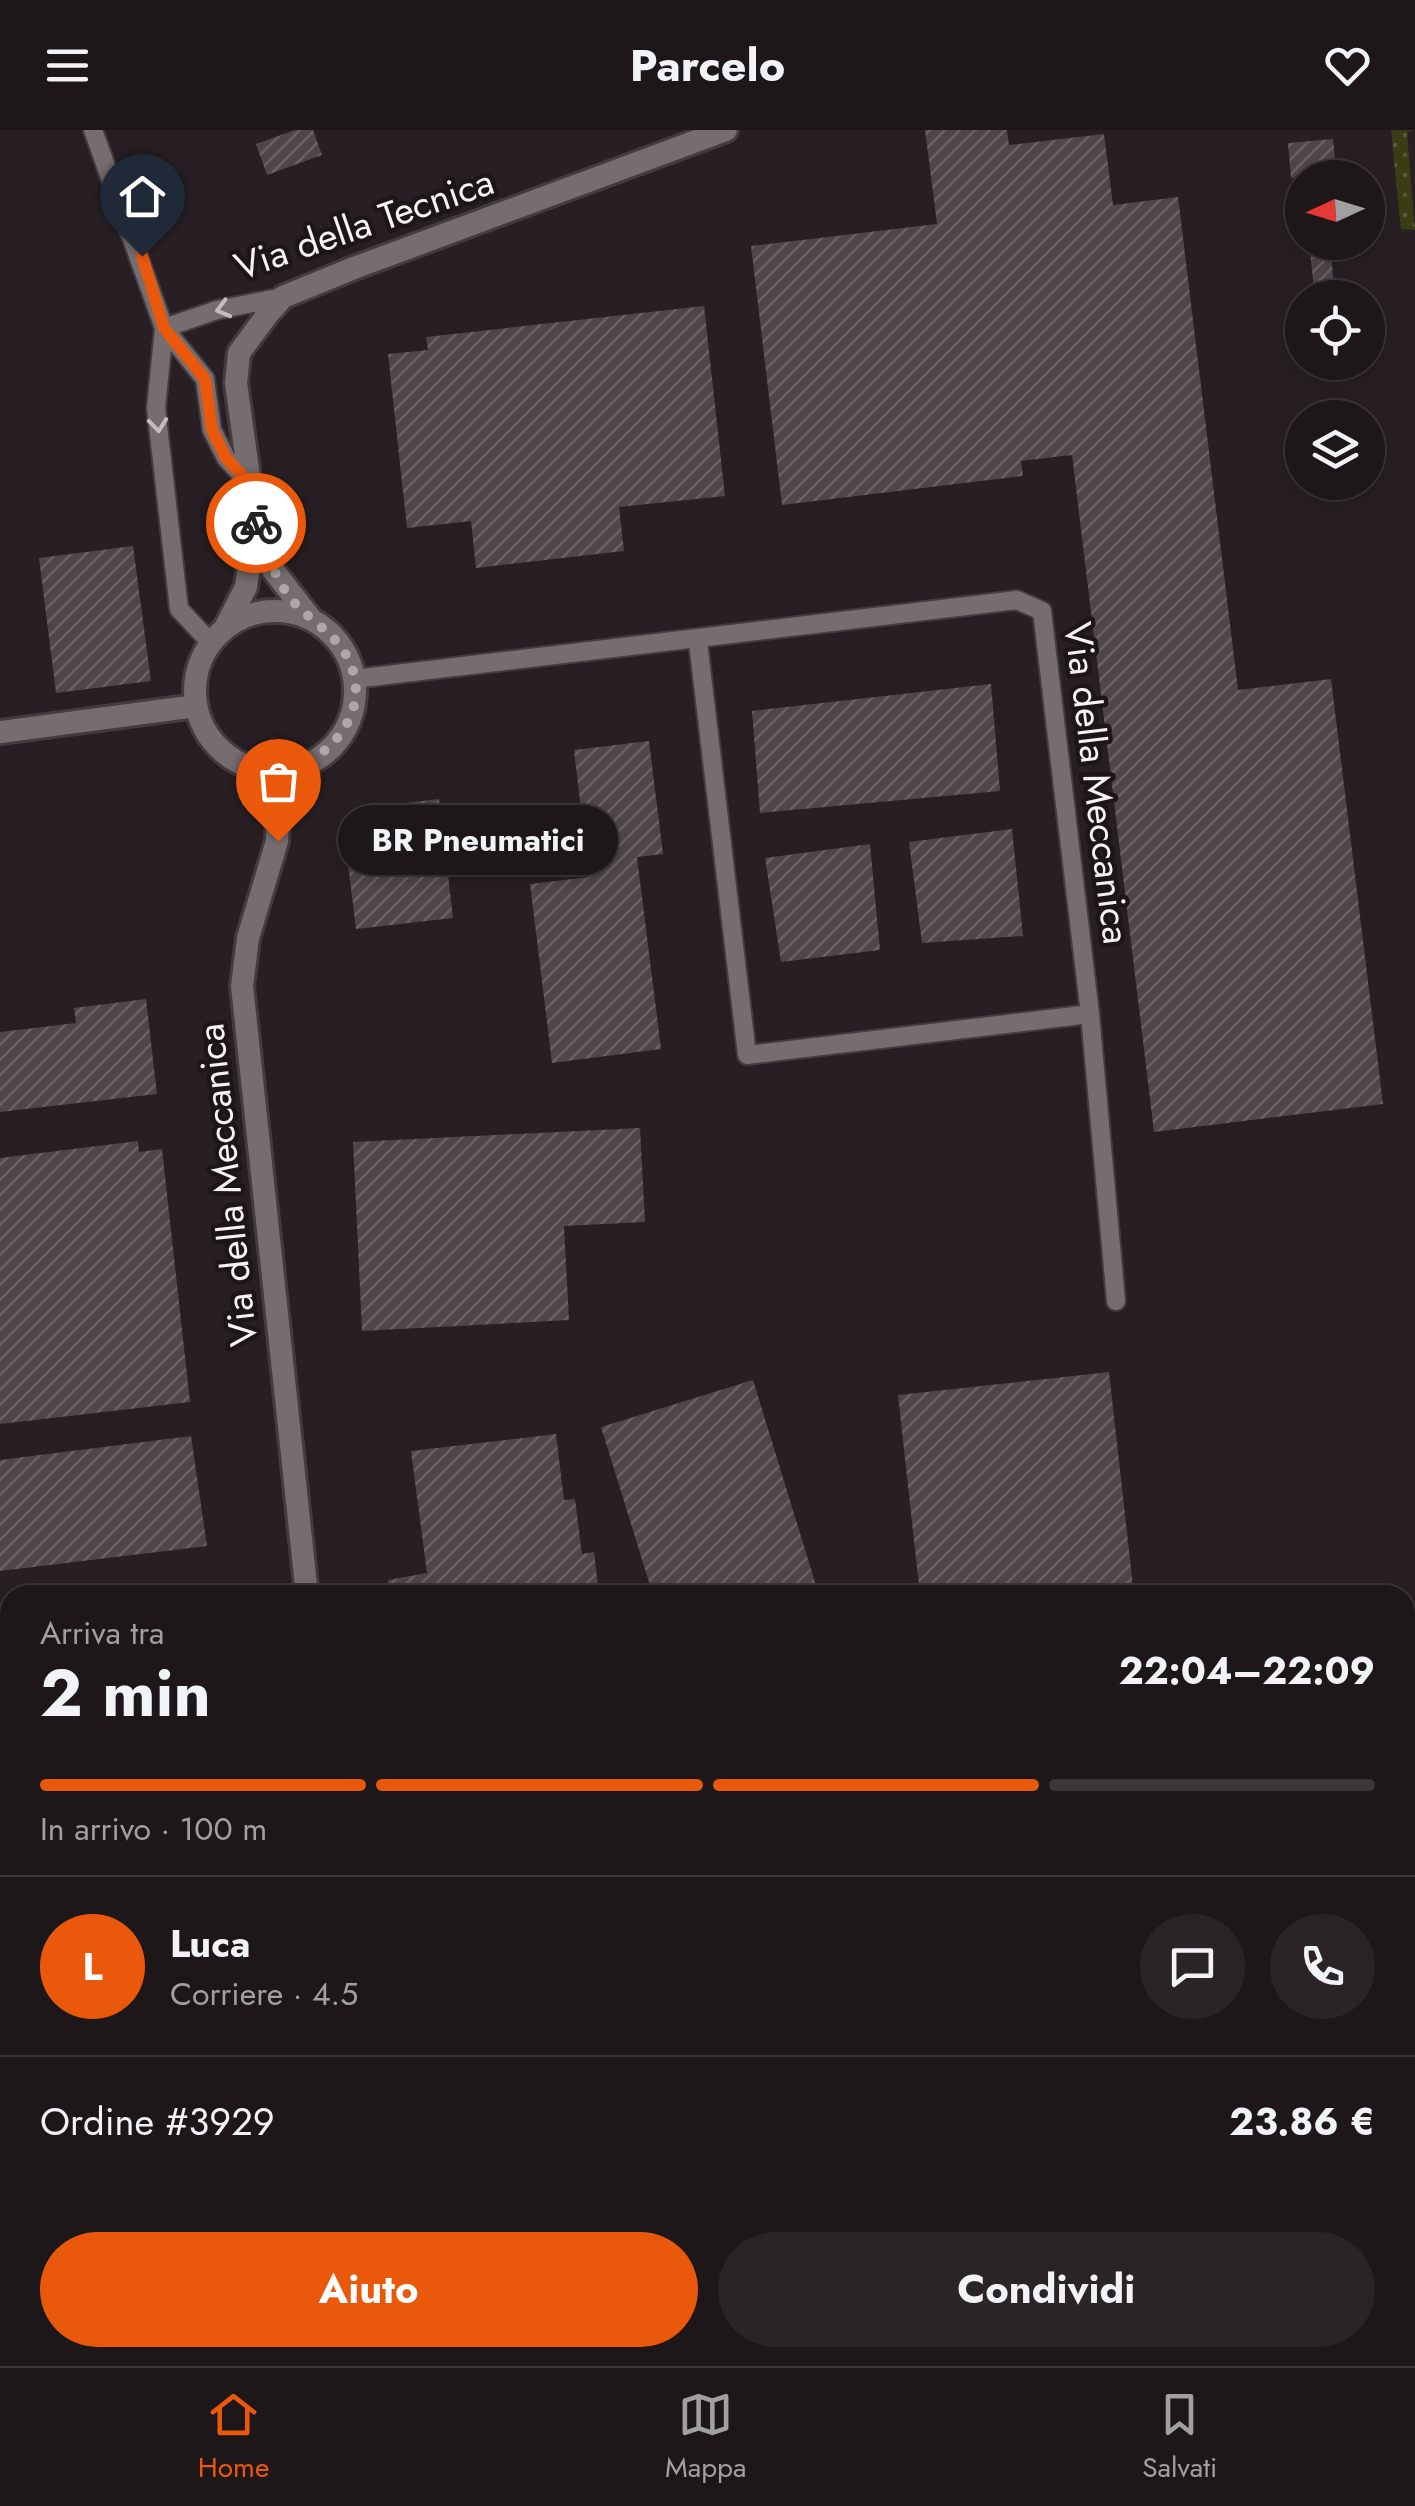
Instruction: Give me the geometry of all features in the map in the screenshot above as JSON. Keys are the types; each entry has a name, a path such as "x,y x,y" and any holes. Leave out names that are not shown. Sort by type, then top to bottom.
{"street":[{"path":"93,130 164,328 205,379 212,430 226,458 250,484"},
{"name":"Via della Tecnica","path":"164,328 217,310 283,297 726,130"},
{"path":"255,520 246,587 200,662 196,706 202,724 226,754 242,764 280,772 302,767 337,742 352,712 354,680 347,655 332,634 290,598 273,570 255,520 236,383 239,353 283,297"},
{"path":"164,328 156,408 179,608 218,636"},
{"name":"Via della Meccanica","path":"354,680 698,642 1017,600 1042,611 1090,1014 1116,1301"},
{"path":"218,636 252,614 282,611 312,620"},
{"path":"698,642 747,1055 1090,1014"},
{"path":"0,732 196,706"},
{"name":"Via della Meccanica","path":"280,772 278,841 248,938 242,986 306,1585"}],"green space":[{"path":"1391,130 1415,130 1407,132 1415,230 1401,229"}],"building":[{"path":"295,130 313,130 322,155 267,175 256,144"},
{"path":"925,130 1007,130 1009,145 1104,134 1113,205 1178,197 1238,690 1331,679 1383,1104 1154,1132 1072,455 1021,461 1023,476 782,505 751,246 937,224"},
{"path":"1333,139 1335,160 1289,160 1288,143"},
{"path":"1311,260 1332,260 1333,280 1313,280"},
{"path":"704,306 725,496 619,507 624,551 476,568 471,521 407,528 388,354 428,350 426,337"},
{"path":"133,546 151,681 56,693 39,558"},
{"path":"991,684 1000,791 760,813 752,711"},
{"path":"649,741 663,854 637,857 661,1049 552,1063 530,884 589,877 574,750"},
{"path":"439,799 453,918 356,929 346,848 377,844 373,807"},
{"path":"1012,829 1023,936 922,943 909,842"},
{"path":"870,844 880,950 781,962 765,858"},
{"path":"146,999 157,1094 0,1112 0,1032 76,1023 74,1008"},
{"path":"640,1128 645,1222 564,1226 569,1320 362,1331 353,1142"},
{"path":"138,1141 139,1152 162,1149 190,1402 0,1424 0,1158"},
{"path":"1109,1372 1133,1585 919,1585 898,1395"},
{"path":"753,1380 816,1585 650,1585 601,1427"},
{"path":"556,1434 564,1500 575,1499 582,1554 594,1552 598,1585 388,1585 388,1580 427,1573 411,1451"},
{"path":"191,1436 207,1546 0,1571 0,1460"}],"way so far":[{"path":"256,523 273,570 290,598 332,634 347,655 354,680 354,702 337,742 302,767 280,772 278,841"}],"place":[{"name":"BR Pneumatici","path":"278,841"}],"route":[{"path":"142,256 164,328 205,379 212,430 226,458 250,484 256,523"}]}
